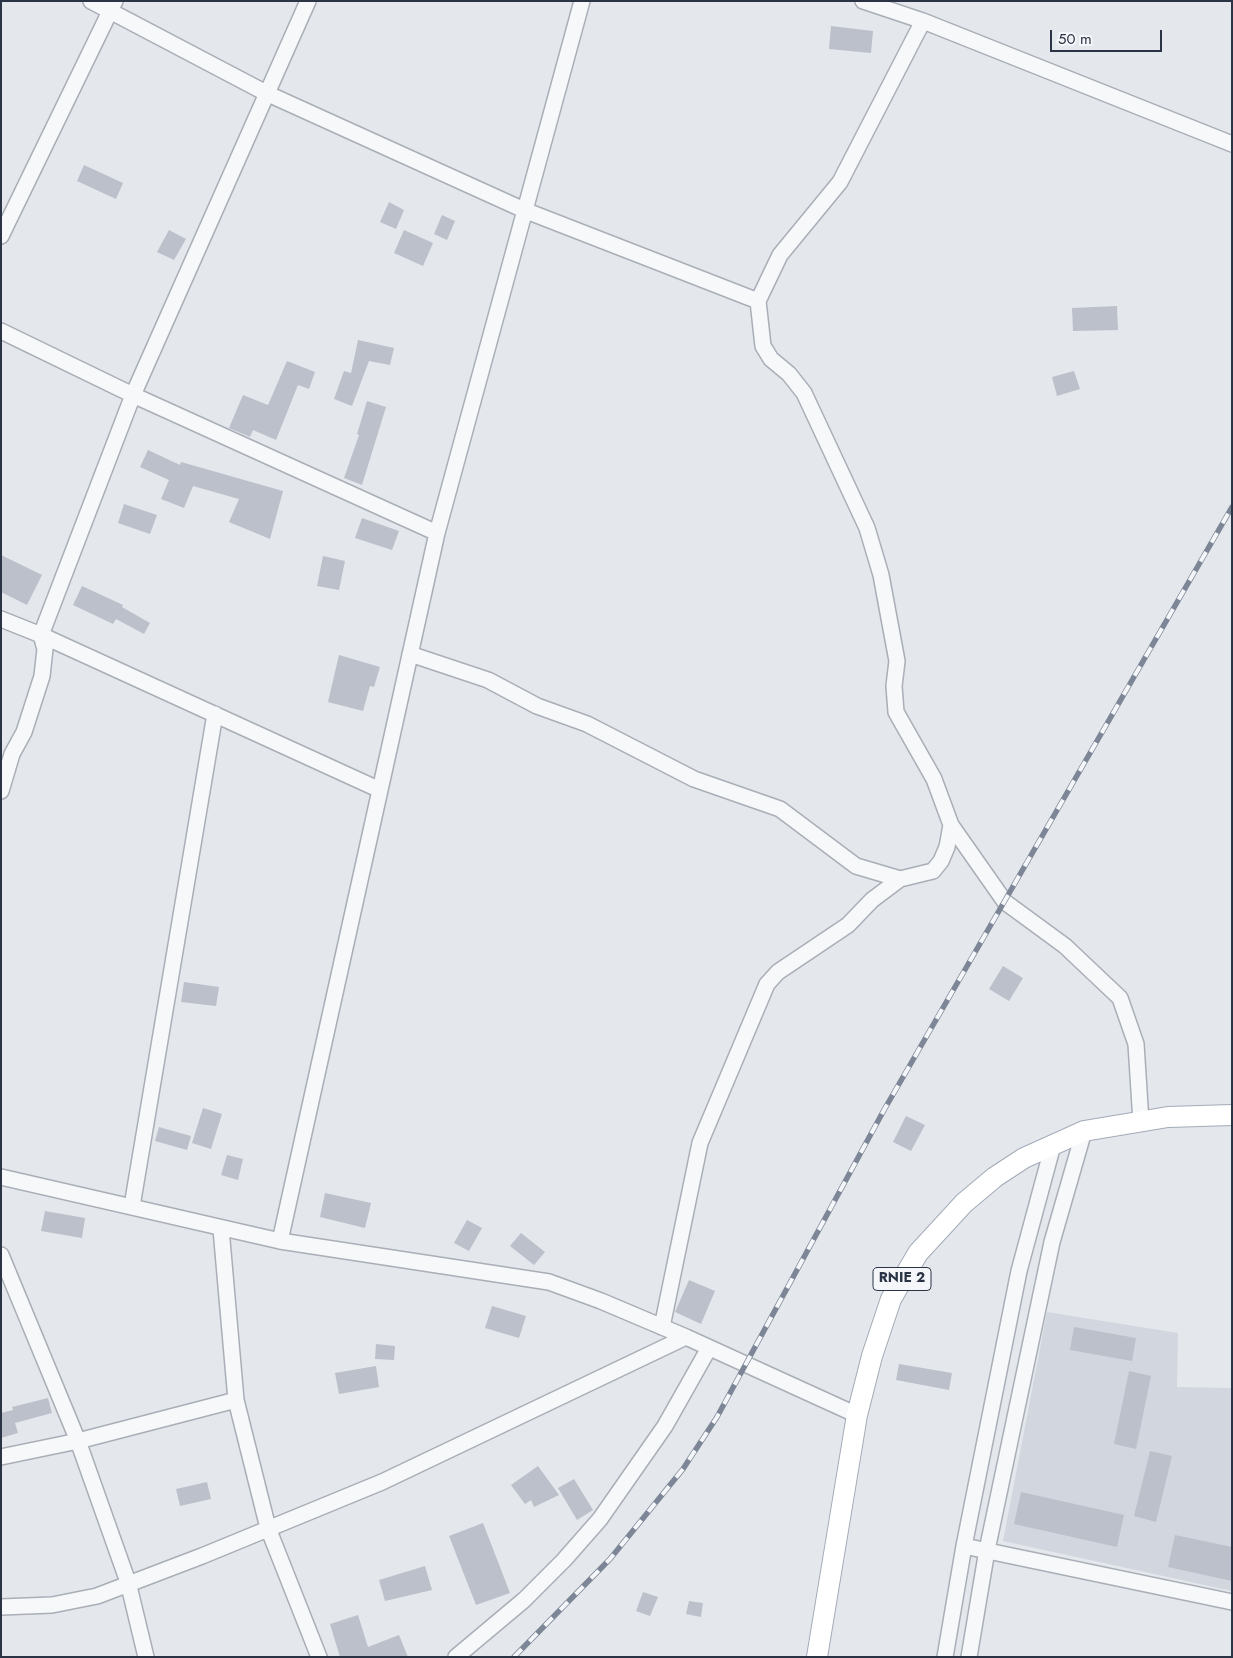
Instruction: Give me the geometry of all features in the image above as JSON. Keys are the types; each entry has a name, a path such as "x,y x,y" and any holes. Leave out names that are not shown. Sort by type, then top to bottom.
{"main road":[{"name":"RNIE 2","path":"817,1657 857,1415 881,1325 891,1299 918,1253 964,1203 995,1177 1024,1158 1084,1131 1168,1117 1232,1115"}],"street":[{"path":"91,1 113,6 266,93 524,210 758,301"},
{"path":"1,791 12,754 24,732 42,676 45,649 41,635 133,395 308,1"},
{"path":"280,1242 437,533 582,1"},
{"path":"863,1 923,22 1232,144"},
{"path":"1,236 113,6"},
{"path":"923,22 840,182 780,255 758,301 763,346 771,359 789,374 804,393 867,528 881,575 897,661 894,686 896,712 934,779 951,824 1005,902 1065,946 1120,998 1136,1044 1141,1122"},
{"path":"1,331 133,395 437,533"},
{"path":"1,619 41,635 380,790"},
{"path":"410,654 488,680 537,706 587,724 694,780 780,809 856,866 900,879"},
{"path":"132,1206 216,714"},
{"path":"662,1327 700,1143 768,984 778,972 848,925 872,900 900,879 933,871 941,861 947,847 951,824"},
{"path":"969,1657 987,1550 1052,1242 1084,1131"},
{"path":"945,1657 964,1546 1019,1271 1053,1145"},
{"path":"1,1177 280,1242 549,1282 601,1301 686,1337 857,1415"},
{"path":"221,1229 236,1400 268,1528 319,1657"},
{"path":"1,1255 78,1441 128,1582 146,1657"},
{"path":"1,1607 52,1605 97,1596 128,1582 202,1556 382,1482 686,1337"},
{"path":"456,1657 524,1600 564,1560 600,1519 666,1426 709,1348"},
{"path":"1,1457 78,1441 236,1400"},
{"path":"964,1546 1232,1602"}],"shaded area":[{"path":"1047,1312 1178,1333 1177,1387 1232,1388 1232,1591 1003,1541"}],"building":[{"path":"831,26 873,31 871,53 829,49"},
{"path":"84,165 123,183 116,199 77,181"},
{"path":"389,202 404,210 396,229 380,222"},
{"path":"442,215 455,221 447,240 434,234"},
{"path":"169,230 186,239 174,260 157,252"},
{"path":"404,230 433,243 423,266 394,253"},
{"path":"1117,306 1118,330 1073,331 1072,308"},
{"path":"358,340 394,348 390,365 369,361 352,406 334,399 344,371 351,373"},
{"path":"287,361 315,372 309,389 298,385 276,440 253,430 250,437 229,428 243,395 268,405"},
{"path":"1074,371 1080,389 1057,396 1052,377"},
{"path":"367,401 386,407 362,485 344,478 359,435 357,434"},
{"path":"148,450 180,465 181,462 283,491 270,539 229,522 239,499 193,486 184,508 161,499 169,480 140,467"},
{"path":"124,504 157,515 150,534 118,523"},
{"path":"362,518 399,531 392,550 355,538"},
{"path":"1,555 42,575 27,605 1,592"},
{"path":"323,556 345,561 339,590 317,586"},
{"path":"82,586 123,605 122,607 150,623 144,634 116,619 113,624 73,605"},
{"path":"339,655 380,667 374,687 370,686 363,711 328,702"},
{"path":"1003,966 1023,978 1009,1001 989,989"},
{"path":"184,982 219,987 216,1006 181,1002"},
{"path":"203,1108 222,1114 211,1149 192,1143"},
{"path":"906,1116 925,1125 911,1151 893,1142"},
{"path":"159,1127 191,1136 187,1150 155,1141"},
{"path":"227,1155 243,1159 238,1180 221,1175"},
{"path":"325,1193 371,1203 365,1228 320,1217"},
{"path":"45,1211 85,1218 82,1238 41,1231"},
{"path":"467,1220 482,1228 469,1251 454,1243"},
{"path":"521,1233 545,1252 534,1265 510,1246"},
{"path":"689,1280 715,1291 701,1324 675,1312"},
{"path":"492,1306 526,1316 519,1338 485,1328"},
{"path":"1074,1327 1136,1338 1132,1361 1070,1350"},
{"path":"376,1344 395,1346 394,1360 375,1359"},
{"path":"899,1364 952,1373 949,1390 896,1380"},
{"path":"376,1366 379,1387 339,1394 335,1373"},
{"path":"1129,1371 1151,1376 1136,1449 1114,1444"},
{"path":"48,1398 52,1413 15,1423 18,1433 1,1438 1,1413 13,1410 12,1407"},
{"path":"1150,1451 1172,1456 1156,1522 1134,1516"},
{"path":"538,1466 559,1495 534,1507 531,1500 525,1504 511,1485"},
{"path":"574,1479 593,1510 577,1520 558,1488"},
{"path":"207,1482 211,1499 180,1506 176,1489"},
{"path":"1021,1492 1124,1515 1117,1547 1014,1524"},
{"path":"483,1523 510,1593 476,1605 449,1536"},
{"path":"1175,1535 1232,1547 1232,1581 1168,1567"},
{"path":"425,1566 432,1590 385,1601 379,1580"},
{"path":"643,1592 658,1597 650,1616 636,1611"},
{"path":"689,1601 703,1603 701,1617 686,1614"},
{"path":"358,1615 368,1647 399,1635 408,1657 340,1657 330,1624"}],"railway":[{"path":"514,1657 610,1559 683,1469 717,1417 884,1110 1232,507"}]}
